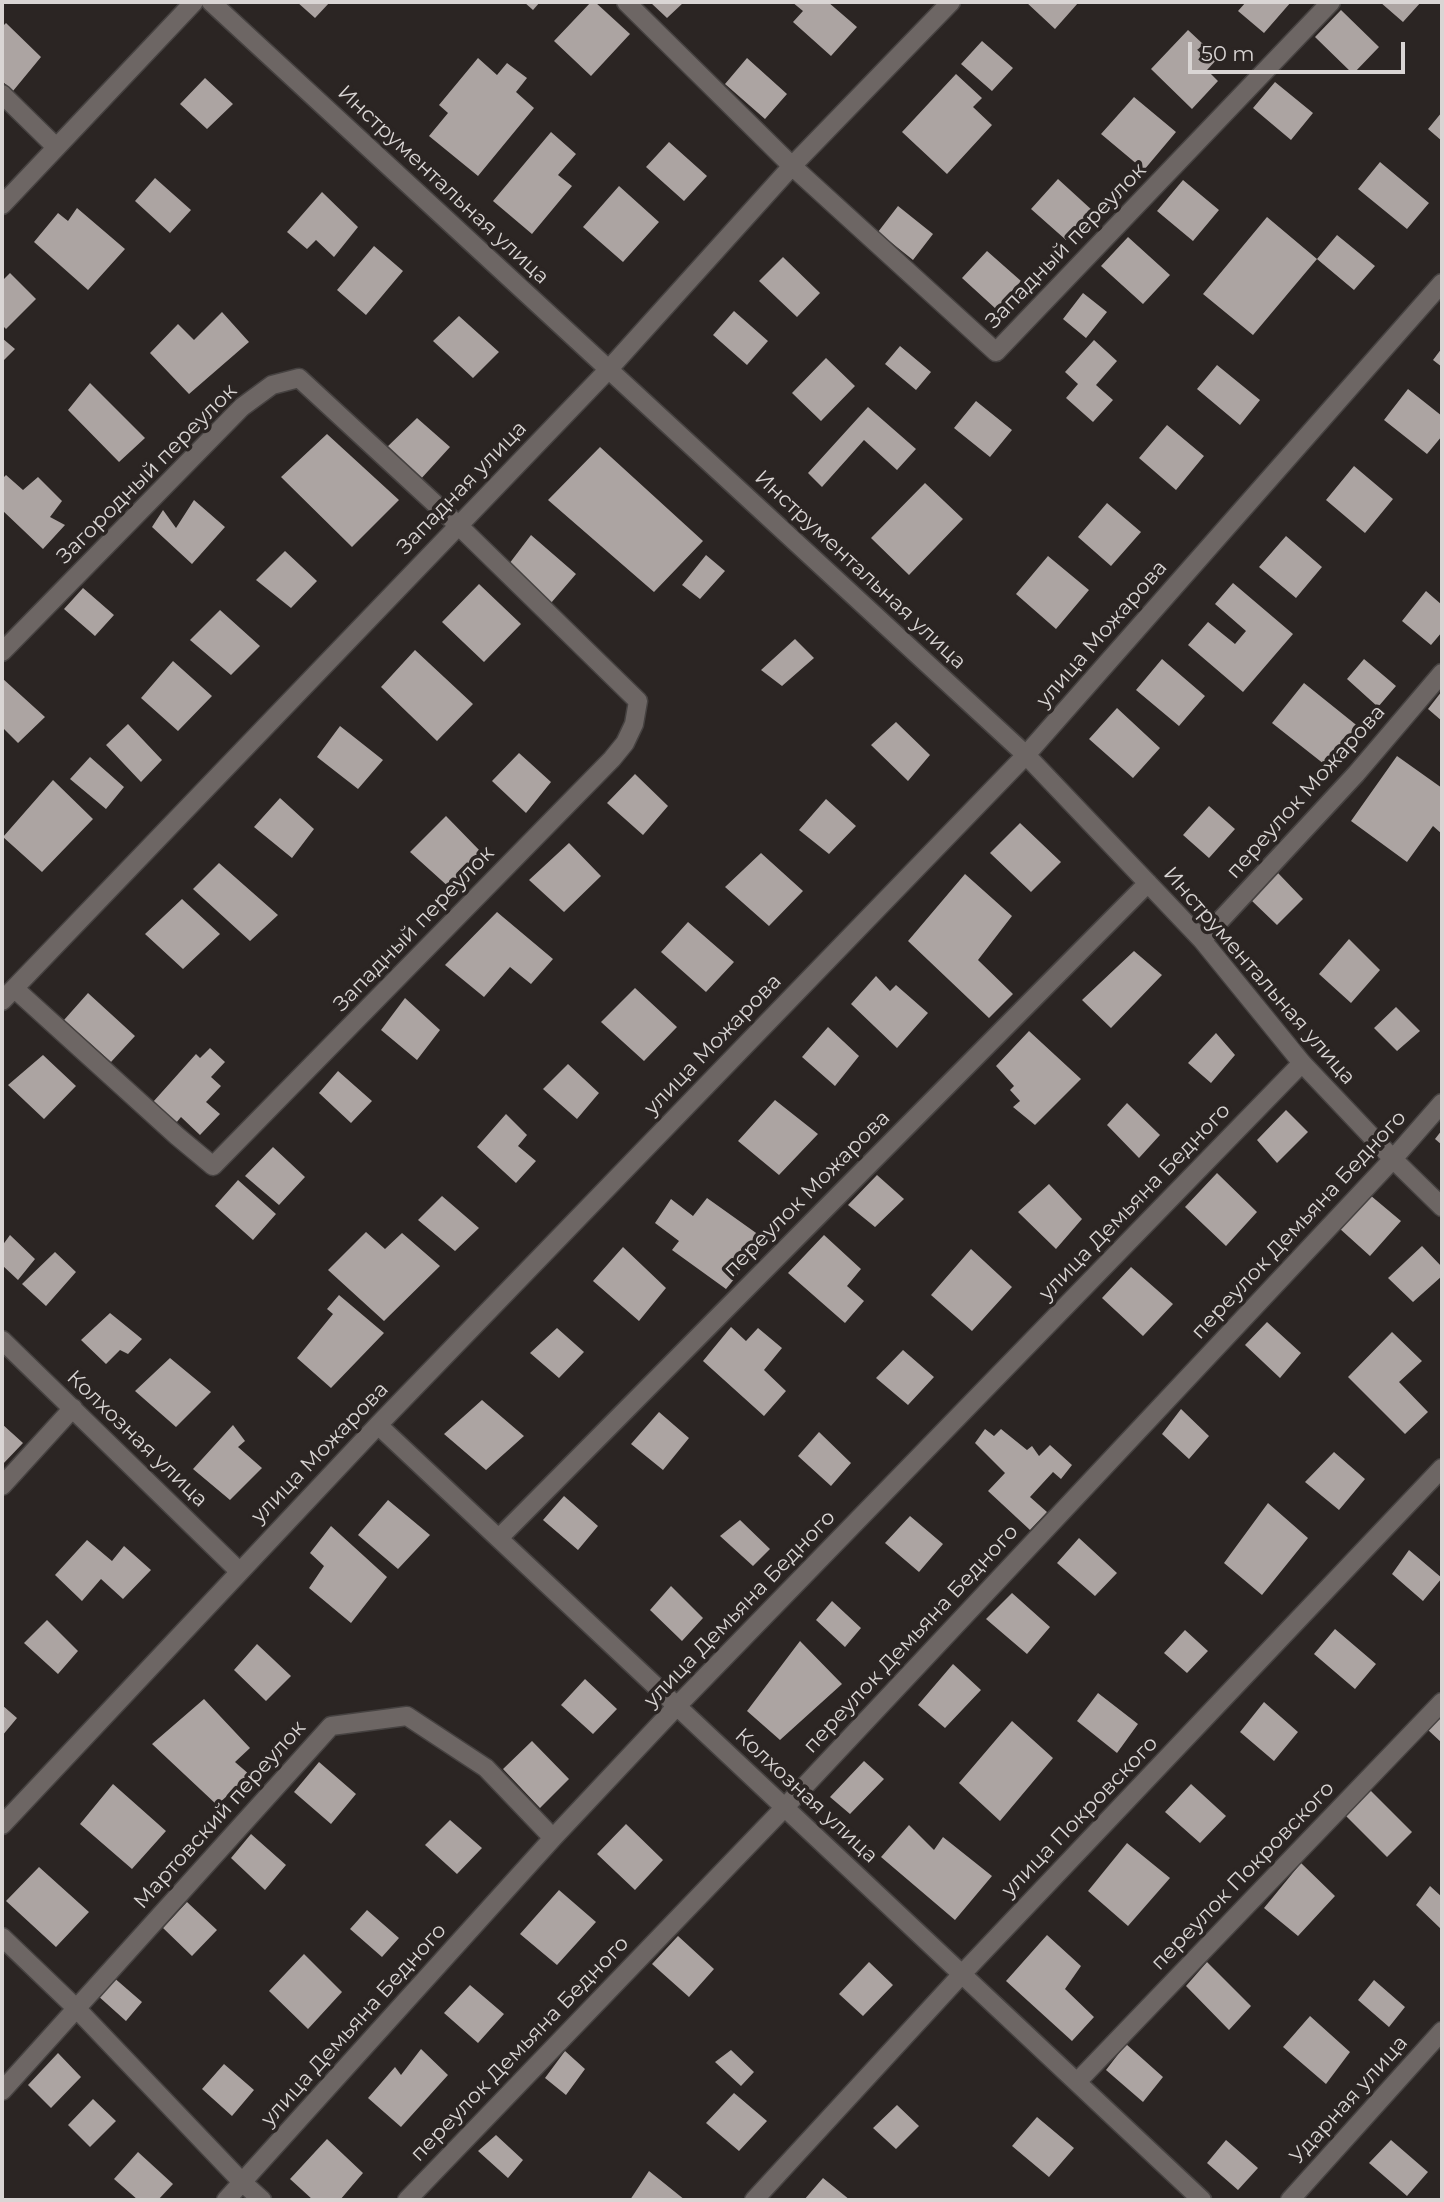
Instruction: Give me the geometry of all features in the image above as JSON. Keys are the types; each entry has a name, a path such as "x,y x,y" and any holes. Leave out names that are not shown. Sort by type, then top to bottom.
{"street":[{"path":"2,205 194,2"},
{"name":"Инструментальная улица","path":"211,2 1026,755 1202,940 1302,1063 1442,1207"},
{"path":"626,2 792,166"},
{"name":"Западная улица","path":"8,995 609,369 792,166 951,2"},
{"name":"Западный переулок","path":"792,166 996,352 1331,2"},
{"path":"2,94 56,147"},
{"name":"улица Можарова","path":"2,1825 378,1425 1026,755 1442,283"},
{"name":"Загородный переулок","path":"2,652 243,407 272,385 299,378 458,525"},
{"name":"Западный переулок","path":"8,995 214,1166 612,760 625,743 634,724 638,701 458,525"},
{"name":"переулок Можарова","path":"1202,940 1356,774 1442,673"},
{"name":"переулок Можарова","path":"499,1538 1148,883"},
{"name":"улица Демьяна Бедного","path":"226,2200 553,1838 677,1706 1302,1063"},
{"name":"переулок Демьяна Бедного","path":"407,2200 785,1807 1393,1159 1442,1103"},
{"name":"Колхозная улица","path":"2,1340 239,1571"},
{"path":"2,1486 73,1408"},
{"name":"Колхозная улица","path":"378,1425 1202,2200"},
{"name":"улица Покровского","path":"754,2200 962,1974 1442,1468"},
{"name":"переулок Покровского","path":"1077,2082 1442,1702"},
{"name":"Мартовский переулок","path":"2,2091 331,1726 407,1716 486,1768 553,1838"},
{"path":"2,1937 76,2008 262,2200"},
{"name":"Ударная улица","path":"1290,2200 1442,2031"}],"building":[{"path":"297,2 330,2 315,18"},
{"path":"524,2 540,2 533,10"},
{"path":"591,2 595,2 630,34 591,76 554,41"},
{"path":"650,2 684,2 667,18"},
{"path":"792,2 828,2 857,27 831,56 793,22 803,11"},
{"path":"1026,2 1077,2 1078,3 1055,29"},
{"path":"1246,2 1291,2 1264,33 1238,11"},
{"path":"1380,2 1421,2 1403,22"},
{"path":"1341,10 1379,47 1353,74 1315,37"},
{"path":"6,23 41,57 13,91 2,81 2,27"},
{"path":"1188,30 1218,58 1207,70 1218,81 1192,109 1151,69"},
{"path":"982,41 1013,68 992,91 961,64"},
{"path":"478,58 497,75 507,63 527,78 516,92 534,108 478,176 429,136 448,113 439,105"},
{"path":"747,58 787,94 765,119 725,84"},
{"path":"956,74 982,98 973,107 992,125 947,174 902,132"},
{"path":"205,78 233,104 207,129 180,104"},
{"path":"1275,82 1313,113 1291,140 1253,108"},
{"path":"1134,97 1176,132 1144,170 1101,134"},
{"path":"1442,112 1442,141 1428,129"},
{"path":"551,132 576,154 558,175 572,186 532,234 493,201"},
{"path":"669,142 707,176 684,201 646,167"},
{"path":"1380,162 1429,203 1407,229 1358,189"},
{"path":"155,178 191,210 170,233 135,201"},
{"path":"1058,179 1093,211 1066,240 1031,209"},
{"path":"1183,180 1219,210 1193,241 1157,211"},
{"path":"619,186 659,222 623,262 583,227"},
{"path":"322,192 358,227 334,257 316,240 307,249 287,232"},
{"path":"898,206 933,234 913,260 878,232"},
{"path":"77,208 125,249 88,290 34,242 58,213 68,221"},
{"path":"1267,217 1317,259 1253,335 1203,294"},
{"path":"1337,235 1375,266 1354,290 1317,259"},
{"path":"1128,237 1170,275 1143,304 1101,266"},
{"path":"374,246 403,271 366,315 337,290"},
{"path":"987,251 1021,281 996,309 962,278"},
{"path":"783,257 820,293 797,317 759,281"},
{"path":"10,273 36,299 6,329 2,325 2,281"},
{"path":"1083,293 1107,312 1086,338 1063,319"},
{"path":"734,311 768,341 747,365 713,335"},
{"path":"222,312 249,342 189,394 150,353 178,324 194,340"},
{"path":"459,316 499,352 473,378 433,341"},
{"path":"2,338 15,349 2,362"},
{"path":"1094,340 1117,361 1096,385 1113,400 1093,422 1066,398 1078,384 1065,372"},
{"path":"900,346 931,372 916,390 885,364"},
{"path":"1442,348 1442,367 1433,360"},
{"path":"826,358 855,386 821,421 792,393"},
{"path":"1217,365 1260,400 1240,425 1197,389"},
{"path":"90,383 145,438 119,462 68,410"},
{"path":"1408,389 1442,416 1442,436 1427,454 1384,420"},
{"path":"976,401 1012,430 990,457 954,428"},
{"path":"868,407 916,449 897,470 864,440 822,487 808,473"},
{"path":"417,418 450,447 419,481 384,450"},
{"path":"1167,425 1204,456 1176,490 1139,458"},
{"path":"327,434 399,500 352,547 281,477"},
{"path":"600,447 703,541 654,592 548,500"},
{"path":"1354,466 1393,499 1365,533 1326,500"},
{"path":"6,475 23,490 38,477 62,501 50,517 65,525 43,549 2,510 2,479"},
{"path":"925,483 963,519 909,575 871,538"},
{"path":"194,500 225,527 192,564 152,527 163,510 176,528"},
{"path":"1107,503 1141,532 1111,566 1078,537"},
{"path":"531,535 576,574 551,603 509,564"},
{"path":"1286,536 1322,567 1296,598 1259,567"},
{"path":"285,551 317,581 291,608 256,580"},
{"path":"706,555 725,571 700,599 682,585"},
{"path":"1048,556 1089,590 1056,629 1016,594"},
{"path":"1233,583 1293,634 1243,692 1188,645 1208,622 1235,644 1246,631 1215,604"},
{"path":"479,584 521,624 484,662 442,622"},
{"path":"83,588 114,615 95,636 64,609"},
{"path":"1426,591 1442,605 1442,632 1431,645 1402,621"},
{"path":"220,610 260,646 231,675 190,640"},
{"path":"795,639 814,658 782,686 761,670"},
{"path":"415,650 473,704 437,741 381,687"},
{"path":"1162,659 1205,696 1179,726 1136,690"},
{"path":"1364,659 1396,686 1378,707 1347,679"},
{"path":"173,661 212,696 178,731 141,698"},
{"path":"2,678 45,717 18,743 2,727"},
{"path":"1304,683 1360,728 1329,768 1272,723"},
{"path":"1442,691 1442,721 1428,709"},
{"path":"1117,708 1160,748 1133,778 1089,739"},
{"path":"896,722 930,755 908,781 871,745"},
{"path":"128,724 162,760 141,782 106,745"},
{"path":"340,726 383,760 358,789 317,757"},
{"path":"519,753 551,782 526,813 492,781"},
{"path":"1397,756 1442,788 1442,834 1433,826 1407,862 1351,821"},
{"path":"90,757 124,787 106,809 70,779"},
{"path":"635,774 668,806 643,835 607,803"},
{"path":"53,780 93,819 42,872 3,837"},
{"path":"280,798 314,829 292,858 254,827"},
{"path":"826,799 856,826 829,854 799,830"},
{"path":"1209,806 1235,829 1209,858 1183,835"},
{"path":"446,816 482,853 451,889 410,852"},
{"path":"1020,823 1061,862 1031,892 990,853"},
{"path":"569,843 601,876 564,912 529,880"},
{"path":"761,853 803,891 769,926 725,887"},
{"path":"219,863 278,915 250,941 193,889"},
{"path":"1278,873 1303,899 1277,925 1251,900"},
{"path":"965,874 1012,916 978,960 1013,994 989,1018 908,941"},
{"path":"182,899 220,934 183,969 145,934"},
{"path":"497,912 553,959 531,984 510,967 484,997 445,965"},
{"path":"688,922 734,962 706,992 661,952"},
{"path":"1349,939 1380,970 1351,1003 1319,974"},
{"path":"1134,951 1162,975 1111,1028 1082,1000"},
{"path":"876,976 890,991 896,985 928,1013 897,1048 851,1004"},
{"path":"635,988 677,1027 644,1061 601,1022"},
{"path":"88,993 135,1036 111,1062 64,1020"},
{"path":"405,998 440,1030 417,1060 381,1030"},
{"path":"1396,1007 1420,1031 1397,1051 1374,1028"},
{"path":"828,1027 859,1056 835,1086 802,1057"},
{"path":"1029,1031 1081,1079 1035,1125 1013,1107 1020,1101 1010,1090 1014,1086 996,1066"},
{"path":"1216,1033 1235,1055 1211,1083 1188,1063"},
{"path":"210,1048 225,1062 211,1077 221,1086 206,1102 220,1114 200,1135 181,1117 176,1123 153,1102 196,1054 200,1058"},
{"path":"43,1055 76,1086 44,1119 8,1085"},
{"path":"568,1064 599,1093 577,1119 543,1089"},
{"path":"338,1071 372,1101 351,1123 319,1093"},
{"path":"775,1100 818,1134 779,1175 738,1141"},
{"path":"1127,1103 1160,1135 1139,1158 1107,1125"},
{"path":"1286,1110 1308,1132 1277,1163 1257,1140"},
{"path":"506,1114 527,1135 518,1146 536,1161 516,1183 477,1147"},
{"path":"1442,1130 1442,1145 1435,1139"},
{"path":"273,1147 305,1177 279,1205 245,1176"},
{"path":"1217,1173 1257,1212 1226,1246 1185,1207"},
{"path":"877,1175 904,1199 875,1227 848,1205"},
{"path":"238,1180 276,1214 253,1240 215,1206"},
{"path":"1049,1184 1082,1219 1056,1249 1018,1212"},
{"path":"1370,1195 1401,1221 1370,1256 1339,1228"},
{"path":"442,1196 479,1228 455,1251 418,1220"},
{"path":"707,1198 766,1240 726,1289 672,1250 679,1241 655,1223 671,1199 693,1216"},
{"path":"366,1232 385,1249 402,1233 440,1266 384,1321 328,1270"},
{"path":"10,1235 35,1259 18,1280 2,1265 2,1246"},
{"path":"824,1235 861,1269 847,1286 864,1301 845,1323 788,1273"},
{"path":"1422,1246 1442,1267 1442,1276 1413,1302 1388,1278"},
{"path":"623,1247 666,1288 639,1321 593,1281"},
{"path":"971,1249 1012,1287 972,1331 931,1295"},
{"path":"55,1252 76,1272 46,1306 22,1284"},
{"path":"1131,1267 1173,1304 1143,1336 1102,1298"},
{"path":"339,1295 384,1333 331,1388 297,1358 333,1314 327,1309"},
{"path":"110,1313 142,1339 128,1354 120,1350 106,1364 81,1340"},
{"path":"1267,1322 1301,1353 1280,1378 1245,1345"},
{"path":"731,1327 746,1341 758,1328 782,1348 764,1370 786,1391 764,1416 703,1361"},
{"path":"557,1328 584,1352 559,1378 530,1353"},
{"path":"1392,1332 1422,1361 1399,1382 1428,1412 1405,1434 1348,1377"},
{"path":"903,1350 934,1377 908,1405 876,1378"},
{"path":"170,1358 211,1392 176,1427 135,1391"},
{"path":"482,1400 524,1436 486,1470 444,1434"},
{"path":"1181,1409 1209,1436 1189,1459 1162,1434"},
{"path":"659,1412 689,1438 663,1470 631,1444"},
{"path":"2,1424 23,1443 2,1465"},
{"path":"233,1425 245,1441 238,1447 262,1468 230,1500 193,1469"},
{"path":"985,1429 994,1436 1001,1429 1027,1450 1032,1446 1039,1456 1050,1445 1072,1465 1061,1479 1053,1472 1030,1497 1047,1512 1030,1530 988,1491 1005,1473 975,1443"},
{"path":"819,1432 851,1463 831,1486 798,1456"},
{"path":"1334,1452 1365,1479 1339,1510 1305,1482"},
{"path":"564,1496 598,1526 578,1550 543,1520"},
{"path":"388,1500 430,1535 398,1569 358,1535"},
{"path":"1268,1503 1308,1538 1262,1595 1224,1563"},
{"path":"910,1516 943,1544 919,1572 885,1543"},
{"path":"740,1520 770,1549 753,1566 720,1536"},
{"path":"331,1526 387,1577 351,1623 309,1588 324,1566 310,1553"},
{"path":"1079,1538 1117,1573 1095,1596 1057,1563"},
{"path":"87,1540 112,1561 124,1546 151,1570 123,1599 101,1579 82,1601 55,1575"},
{"path":"1409,1550 1442,1578 1423,1601 1392,1574"},
{"path":"671,1586 703,1618 682,1641 650,1610"},
{"path":"1012,1593 1050,1627 1027,1654 986,1619"},
{"path":"832,1601 861,1628 845,1647 816,1620"},
{"path":"47,1620 78,1651 58,1674 24,1643"},
{"path":"1335,1629 1376,1664 1355,1689 1314,1654"},
{"path":"1185,1630 1208,1651 1187,1673 1164,1653"},
{"path":"800,1641 842,1684 780,1740 747,1711"},
{"path":"257,1644 291,1676 266,1701 234,1670"},
{"path":"953,1664 981,1690 945,1728 918,1705"},
{"path":"585,1679 617,1709 593,1734 561,1705"},
{"path":"1098,1693 1138,1724 1117,1753 1077,1721"},
{"path":"204,1699 250,1748 235,1762 250,1775 217,1805 152,1744"},
{"path":"1264,1702 1298,1732 1274,1761 1240,1732"},
{"path":"2,1705 17,1718 2,1736"},
{"path":"1442,1713 1442,1743 1428,1730"},
{"path":"1012,1721 1053,1758 1000,1821 959,1783"},
{"path":"532,1741 569,1779 540,1808 503,1769"},
{"path":"864,1761 884,1779 850,1814 830,1797"},
{"path":"319,1762 356,1794 331,1824 294,1792"},
{"path":"113,1784 166,1831 132,1869 80,1824"},
{"path":"1191,1784 1226,1816 1200,1843 1165,1812"},
{"path":"1369,1789 1412,1832 1387,1857 1345,1815"},
{"path":"450,1820 482,1848 457,1874 425,1845"},
{"path":"626,1824 663,1860 635,1890 597,1854"},
{"path":"909,1825 934,1850 943,1837 992,1876 955,1920 881,1857"},
{"path":"251,1834 286,1865 265,1890 231,1858"},
{"path":"1127,1843 1170,1878 1128,1926 1088,1891"},
{"path":"1301,1863 1335,1896 1298,1936 1264,1908"},
{"path":"39,1867 89,1912 56,1947 6,1901"},
{"path":"1430,1886 1442,1897 1442,1930 1416,1905"},
{"path":"559,1890 596,1922 557,1965 520,1934"},
{"path":"187,1902 217,1930 192,1956 163,1928"},
{"path":"367,1910 399,1938 382,1957 350,1929"},
{"path":"1047,1935 1081,1966 1065,1989 1094,2017 1072,2041 1006,1981"},
{"path":"678,1936 714,1969 689,1997 652,1964"},
{"path":"304,1954 342,1992 308,2029 269,1991"},
{"path":"869,1962 893,1985 863,2016 839,1994"},
{"path":"1207,1962 1251,2006 1229,2030 1186,1986"},
{"path":"112,1976 142,2002 126,2021 97,1995"},
{"path":"1374,1980 1405,2007 1389,2027 1358,2000"},
{"path":"470,1985 504,2014 478,2043 444,2013"},
{"path":"1310,2016 1350,2052 1326,2084 1283,2047"},
{"path":"1126,2044 1163,2077 1143,2102 1106,2070"},
{"path":"421,2049 448,2075 401,2127 368,2098 395,2067 401,2075"},
{"path":"731,2050 754,2072 741,2086 715,2062"},
{"path":"565,2051 585,2069 566,2095 545,2078"},
{"path":"58,2053 81,2077 51,2108 28,2085"},
{"path":"224,2064 254,2090 232,2116 202,2089"},
{"path":"734,2093 767,2121 739,2151 706,2123"},
{"path":"93,2099 116,2121 90,2147 68,2125"},
{"path":"897,2105 919,2126 896,2149 873,2128"},
{"path":"1037,2117 1074,2148 1049,2177 1012,2146"},
{"path":"496,2135 523,2160 508,2178 478,2151"},
{"path":"327,2139 363,2173 340,2200 313,2200 290,2179"},
{"path":"1226,2140 1258,2168 1238,2190 1207,2163"},
{"path":"1391,2140 1428,2172 1407,2196 1369,2163"},
{"path":"138,2152 173,2184 158,2200 138,2200 114,2179"},
{"path":"649,2171 685,2200 630,2200"},
{"path":"823,2178 850,2200 804,2200"}]}
